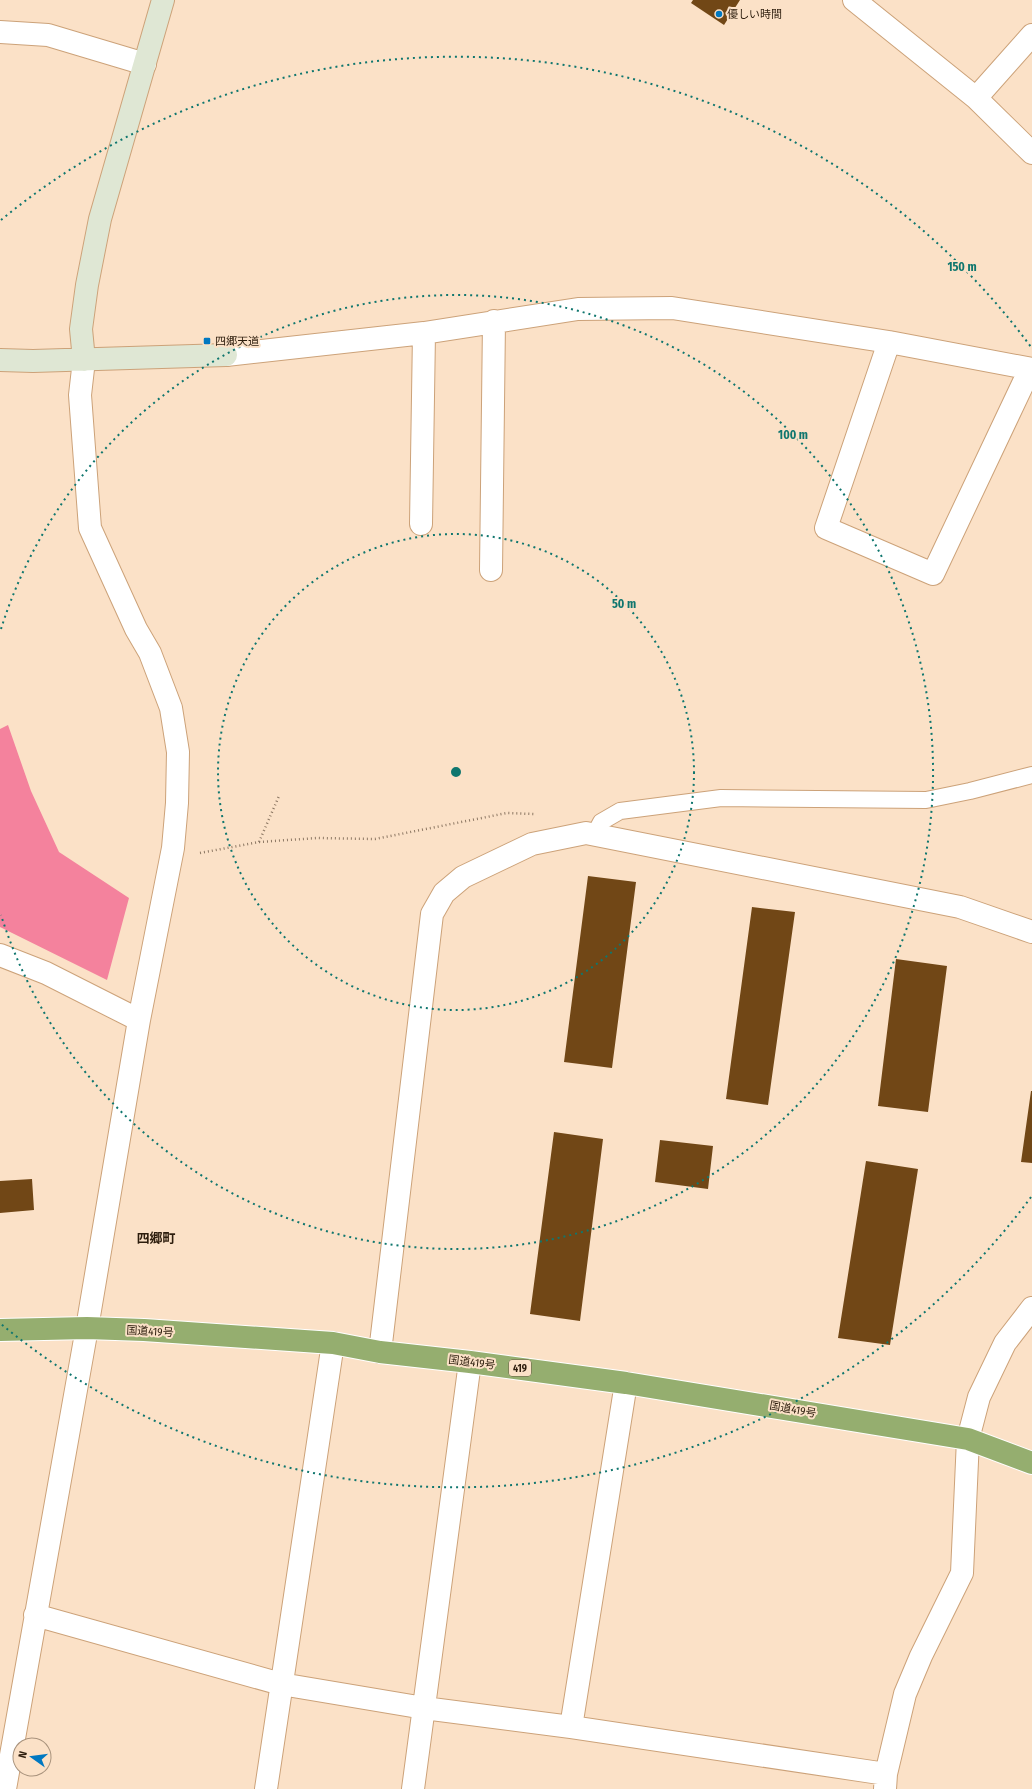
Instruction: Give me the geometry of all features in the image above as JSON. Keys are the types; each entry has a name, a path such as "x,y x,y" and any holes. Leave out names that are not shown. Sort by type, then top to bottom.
{"highway":[{"name":"国道419号","path":"0,1330 87,1328 144,1330 333,1343 380,1352 470,1362 626,1383 968,1439 1032,1464"}],"street":[{"path":"5,1789 87,1328 139,1020 172,852 177,803 178,752 171,708 150,653 136,629 90,528 80,395 84,360 81,329 87,285 100,220 163,0"},
{"path":"854,0 976,98 1032,153"},
{"path":"0,32 48,35 145,64"},
{"path":"976,98 1032,35"},
{"path":"0,360 84,360 226,355 424,333 578,309 672,308 889,342 1031,369 933,574 826,528 889,342"},
{"path":"491,570 494,321"},
{"path":"421,524 424,333"},
{"path":"380,1352 432,914 444,893 463,877 532,844 586,833 960,908 1032,932"},
{"path":"0,955 46,974 139,1020"},
{"path":"35,1615 281,1684 424,1708 571,1727 886,1782 905,1694 921,1656 962,1573 968,1439 979,1396 1005,1343 1032,1308"},
{"path":"266,1789 333,1343"},
{"path":"413,1789 470,1362"},
{"path":"571,1727 626,1383"}],"lane":[{"path":"594,835 601,822 620,811 721,798 926,800 970,791 1032,774"}],"path":[{"path":"259,842 279,796"},
{"path":"172,852 194,854 259,842 317,838 375,839 507,813 536,814"}],"shaded area":[{"path":"8,725 31,791 59,852 129,898 107,980 0,927 0,729"}],"building":[{"name":"優しい時間","path":"693,0 740,0 724,25 691,3"},
{"path":"588,876 636,882 612,1068 564,1062"},
{"path":"752,907 795,912 768,1105 726,1099"},
{"path":"896,959 947,966 928,1112 878,1106"},
{"path":"1032,1091 1032,1163 1021,1162"},
{"path":"554,1132 603,1139 580,1321 530,1314"},
{"path":"660,1140 713,1146 708,1189 655,1182"},
{"path":"866,1161 918,1169 890,1345 838,1338"},
{"path":"32,1179 34,1210 0,1213 0,1181"}],"place":[{"name":"優しい時間","path":"719,14"},
{"name":"四郷天道","path":"207,341"}],"district":[{"name":"四郷町","path":"156,1238"}]}
